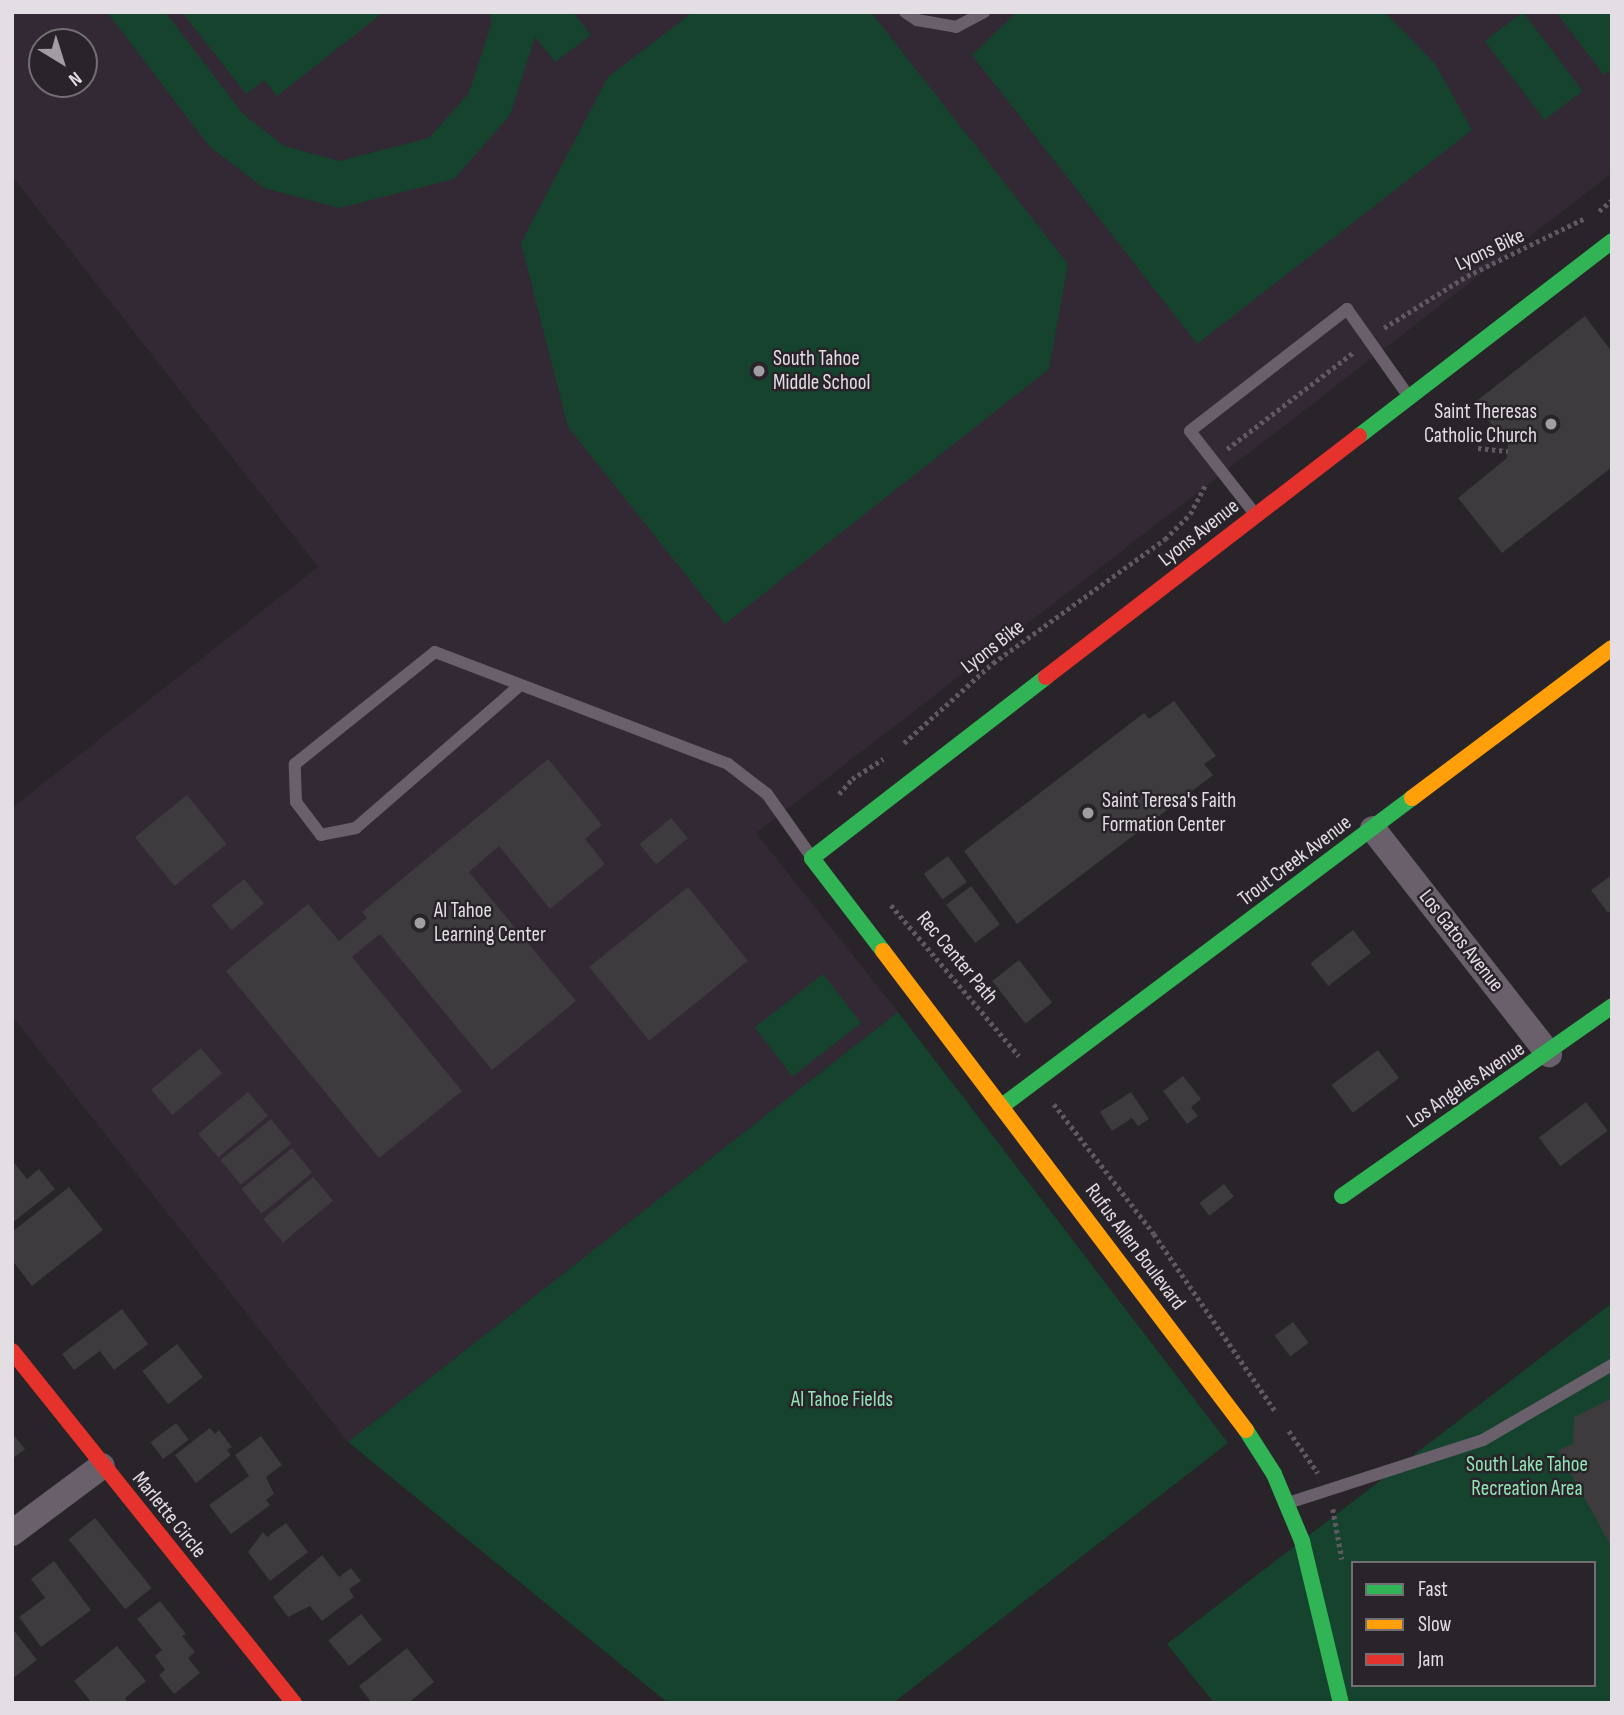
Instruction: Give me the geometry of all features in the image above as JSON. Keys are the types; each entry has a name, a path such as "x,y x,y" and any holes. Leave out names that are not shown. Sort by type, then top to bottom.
{"street":[{"name":"Lyons Avenue","path":"812,858 1612,241"},
{"name":"Trout Creek Avenue","path":"1003,1106 1612,648"},
{"name":"Los Gatos Avenue","path":"1373,829 1549,1054"},
{"name":"Rufus Allen Boulevard","path":"812,858 1003,1106 1256,1443 1287,1503 1313,1582 1341,1703"},
{"name":"Los Angeles Avenue","path":"1342,1196 1549,1054 1612,1006"},
{"name":"Marlette Circle","path":"12,1351 280,1698"},
{"path":"12,1533 102,1466"}],"lane":[{"path":"905,12 917,20 956,27 984,12"},
{"path":"1256,515 1190,431 1347,309 1410,397"},
{"path":"518,687 356,828 321,835 296,802 295,764 435,652 518,687 728,764 767,794 812,858"},
{"path":"1287,1503 1483,1440 1612,1365"}],"path":[{"name":"Lyons Bike","path":"1383,329 1467,276 1541,244 1612,200"},
{"path":"1226,450 1357,349"},
{"path":"1478,448 1508,451"},
{"name":"Lyons Bike","path":"901,746 993,663 1165,539 1190,514 1211,474"},
{"path":"836,797 852,779 892,754"},
{"name":"Rec Center Path","path":"882,894 1026,1064"}],"shaded area":[{"name":"South Tahoe Middle School","path":"12,12 1612,12 1612,173 756,833 898,1012 348,1442 12,1016 12,808 318,567 12,176"}],"green space":[{"path":"107,12 165,12 243,114 284,146 339,161 429,138 469,93 492,22 489,12 573,12 591,35 555,62 535,37 510,115 454,179 339,208 264,188 210,147"},
{"path":"182,12 384,12 277,96 264,80 246,94"},
{"path":"693,12 871,12 1068,264 1049,369 725,624 568,427 521,243 608,77"},
{"path":"1017,12 1385,12 1435,64 1472,130 1197,344 972,55"},
{"path":"1523,12 1583,91 1544,120 1485,41"},
{"path":"1556,12 1612,12 1612,69 1604,75"},
{"path":"823,974 861,1023 793,1076 754,1028"},
{"name":"Al Tahoe Fields","path":"898,1012 1228,1443 893,1703 668,1703 348,1442"},
{"name":"South Lake Tahoe Recreation Area","path":"1612,1303 1612,1703 1214,1703 1167,1644"}],"building":[{"name":"Saint Theresas Catholic Church","path":"1585,316 1612,352 1612,467 1502,553 1458,498 1507,458 1508,445 1474,403"},
{"name":"Saint Teresa's Faith Formation Center","path":"1174,701 1216,756 1204,764 1213,775 1017,924 964,851 1144,713 1149,719"},
{"path":"548,759 602,825 585,839 605,864 550,909 499,846 469,872 576,1001 492,1070 380,934 352,957 462,1091 379,1158 226,971 308,904 339,941 367,918 362,912"},
{"path":"187,795 227,844 175,886 135,837"},
{"path":"671,818 688,838 656,864 640,844"},
{"path":"948,856 967,882 943,900 924,874"},
{"path":"1612,875 1612,910 1608,913 1591,890"},
{"path":"244,879 264,904 231,930 211,905"},
{"path":"971,886 1000,924 975,943 946,905"},
{"path":"688,887 748,961 649,1041 589,967"},
{"path":"1353,930 1371,953 1328,986 1310,963"},
{"path":"1019,960 1052,1003 1025,1023 992,981"},
{"path":"201,1048 222,1073 172,1115 151,1090"},
{"path":"1378,1050 1399,1078 1353,1113 1332,1085"},
{"path":"1183,1076 1201,1099 1191,1107 1198,1116 1187,1124 1163,1091"},
{"path":"248,1092 268,1116 218,1158 198,1134"},
{"path":"1131,1092 1149,1119 1138,1126 1132,1118 1112,1131 1100,1112"},
{"path":"1586,1102 1608,1131 1561,1166 1539,1138"},
{"path":"271,1119 291,1144 241,1185 220,1160"},
{"path":"292,1148 312,1173 262,1214 241,1189"},
{"path":"12,1160 27,1179 39,1169 55,1189 12,1223"},
{"path":"313,1177 333,1201 283,1243 263,1219"},
{"path":"1224,1184 1234,1197 1209,1216 1200,1203"},
{"path":"69,1187 103,1230 32,1286 12,1260 12,1232"},
{"path":"122,1309 148,1344 114,1370 100,1351 74,1370 62,1354"},
{"path":"1293,1322 1309,1343 1290,1357 1275,1336"},
{"path":"177,1344 203,1377 168,1404 142,1371"},
{"path":"1612,1398 1612,1548 1558,1450 1573,1444 1574,1417"},
{"path":"176,1423 189,1440 163,1459 150,1442"},
{"path":"210,1428 215,1434 219,1430 232,1447 227,1450 231,1455 196,1483 175,1455"},
{"path":"12,1433 25,1449 12,1459"},
{"path":"261,1436 282,1465 266,1477 274,1494 266,1500 270,1505 231,1534 209,1505 249,1476 235,1455"},
{"path":"95,1518 152,1588 125,1609 69,1539"},
{"path":"286,1523 308,1552 270,1581 248,1552 263,1532 267,1537"},
{"path":"322,1555 339,1577 351,1568 361,1581 349,1589 354,1597 322,1621 310,1606 288,1617 273,1597"},
{"path":"54,1561 91,1610 41,1647 19,1617 45,1598 31,1579"},
{"path":"160,1601 186,1634 182,1636 195,1652 188,1658 200,1673 174,1694 159,1675 165,1670 155,1656 162,1650 137,1619"},
{"path":"361,1614 382,1640 349,1666 328,1640"},
{"path":"12,1628 37,1660 12,1679"},
{"path":"117,1646 146,1681 125,1698 128,1703 92,1703 74,1681"},
{"path":"407,1648 434,1682 408,1703 372,1703 359,1686"}],"traffic: fast":[{"path":"1359,436 1612,241"},
{"path":"883,951 812,858 1046,677"},
{"path":"1002,1106 1412,798"},
{"path":"1342,1196 1612,1006"},
{"path":"1246,1430 1274,1474 1302,1541 1341,1703"}],"traffic: slow":[{"path":"1412,798 1612,648"},
{"path":"883,951 1246,1430"}],"traffic: jam":[{"path":"1046,677 1359,436"},
{"path":"12,1351 294,1703"}],"place":[{"name":"South Tahoe Middle School","path":"759,371"},
{"name":"Saint Theresas Catholic Church","path":"1551,424"},
{"name":"Saint Teresa's Faith Formation Center","path":"1088,813"},
{"name":"Al Tahoe Learning Center","path":"420,923"}]}
